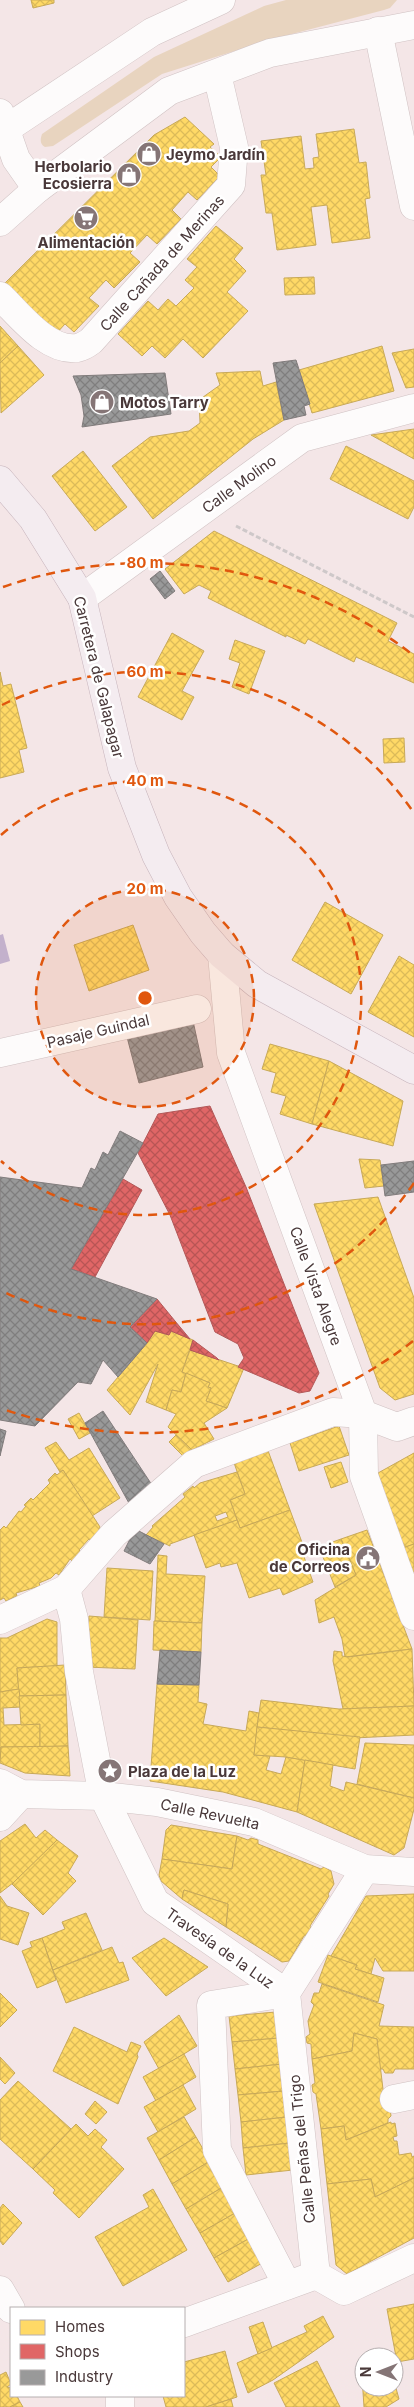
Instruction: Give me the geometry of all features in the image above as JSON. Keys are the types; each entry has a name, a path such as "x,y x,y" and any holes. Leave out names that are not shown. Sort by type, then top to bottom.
{"main road":[{"path":"0,480 33,520"},
{"path":"0,495 33,520"},
{"name":"Carretera de Galapagar","path":"33,520 82,598 122,768 156,855 178,897 203,933 222,955 257,984 414,1070"}],"street":[{"path":"37,189 16,159 1,125 152,32 221,0"},
{"path":"0,222 37,189 169,91 270,53 414,25"},
{"path":"378,31 414,206"},
{"name":"Calle Cañada de Merinas","path":"0,296 40,336 66,348 79,348 91,341 231,185 234,147 217,74"},
{"name":"Calle Molino","path":"82,598 302,438 414,408"},
{"name":"Calle Vista Alegre","path":"222,955 231,1053 363,1414 364,1476 414,1616"},
{"name":"Pasaje Guindal","path":"0,1053 197,1010"},
{"path":"0,1620 66,1589 114,1534 194,1464 333,1412 363,1414 397,1427 414,1420"},
{"path":"66,1589 74,1619 79,1672 103,1796"},
{"path":"0,1817 10,1789"},
{"name":"Calle Revuelta","path":"10,1789 157,1802 254,1822 365,1870 414,1872"},
{"name":"Travesía de la Luz","path":"103,1796 155,1902 286,1993"},
{"path":"287,2285 217,2150 211,2005 286,1993 365,1870"},
{"name":"Calle Peñas del Trigo","path":"286,1993 316,2275"},
{"path":"185,2323 316,2275 344,2291 414,2258"},
{"path":"0,2290 10,2307"}],"path":[{"path":"204,510 414,617"}],"shaded area":[{"path":"286,0 397,0 390,8 384,10 269,40 162,74 53,146 45,147 42,145 42,134 154,57 264,6"},
{"path":"3,934 10,961 0,964 0,935"}],"building: Homes":[{"path":"31,0 54,0 54,3 33,8"},
{"path":"185,117 214,144 210,147 221,157 211,167 220,176 197,200 188,192 172,210 181,219 157,244 147,235 130,253 140,262 114,288 106,280 89,298 99,306 74,332 65,324 55,335 3,285 154,135"},
{"path":"354,129 359,163 366,162 370,198 365,199 370,238 332,243 327,205 311,207 316,245 277,250 272,213 266,213 261,175 266,175 261,141 301,136 305,169 314,168 313,158 319,157 316,134"},
{"path":"216,226 243,248 234,259 246,271 227,292 248,311 203,358 183,339 165,358 152,346 142,356 118,334 148,301 158,310 168,299 176,306 194,288 185,280 197,267 187,259"},
{"path":"314,277 315,294 285,295 284,278"},
{"path":"0,326 18,346 0,363"},
{"path":"18,346 44,375 1,413 0,363"},
{"path":"382,346 394,391 312,413 299,370"},
{"path":"414,349 414,387 406,388 392,353"},
{"path":"260,371 263,386 276,382 284,420 253,439 153,519 112,466 150,437 189,431 200,423 199,400 220,385 216,373"},
{"path":"414,429 414,459 371,435"},
{"path":"346,446 414,481 414,507 408,519 330,479"},
{"path":"83,451 127,507 95,531 52,476"},
{"path":"214,531 397,623 388,641 414,654 414,683 356,657 354,662 308,639 305,644 286,635 286,637 208,598 211,591 199,585 184,594 165,569"},
{"path":"172,633 204,651 182,691 194,697 182,720 138,697"},
{"path":"235,640 265,651 249,694 232,687 240,663 229,659"},
{"path":"0,672 3,686 11,684 27,748 19,750 24,772 0,778"},
{"path":"404,738 405,762 384,763 383,739"},
{"path":"325,902 383,935 351,994 292,960"},
{"path":"133,925 149,970 89,991 74,945"},
{"path":"399,956 414,965 414,1037 368,1012"},
{"path":"270,1044 329,1061 312,1124 280,1114 286,1096 271,1092 276,1073 262,1069"},
{"path":"329,1061 403,1101 393,1146 312,1124"},
{"path":"359,1159 380,1160 384,1186 365,1188"},
{"path":"378,1197 414,1298 414,1394 395,1400 380,1388 314,1204"},
{"path":"155,1331 169,1335 171,1331 193,1340 182,1372 186,1373 181,1392 172,1390 166,1410 146,1402 158,1364 130,1415 107,1390"},
{"path":"190,1350 244,1368 227,1408 206,1401 211,1388 208,1387 210,1383 182,1372"},
{"path":"186,1373 210,1383 208,1387 211,1388 206,1401 227,1408 204,1423 214,1439 192,1450 168,1427 176,1414 166,1410 172,1390 181,1392"},
{"path":"79,1413 90,1433 79,1439 68,1419"},
{"path":"339,1426 349,1455 299,1471 290,1443"},
{"path":"176,1435 192,1450 184,1457 169,1442"},
{"path":"56,1442 69,1460 89,1448 120,1498 92,1516 63,1470 60,1472 45,1448"},
{"path":"267,1448 290,1510 240,1528 230,1500 245,1494 233,1460"},
{"path":"414,1453 414,1544 400,1549 378,1473"},
{"path":"341,1462 348,1482 331,1488 324,1467"},
{"path":"63,1470 100,1527 101,1532 92,1541 89,1539 79,1550 81,1552 72,1561 70,1559 59,1575 56,1573 51,1578 39,1583 40,1586 16,1593 17,1596 6,1601 4,1598 0,1600 0,1530 4,1526 6,1528 19,1511 21,1512 26,1506 24,1505 31,1498 33,1500 50,1483 48,1480 55,1473 57,1475"},
{"path":"237,1472 245,1494 230,1500 237,1520 170,1544 170,1546 146,1535 152,1526 185,1497 183,1494 200,1483","holes":["226,1512 228,1517 217,1521 215,1516"]},
{"path":"290,1510 306,1553 303,1554 313,1582 283,1595 280,1588 249,1598 237,1563 221,1567 220,1563 206,1568 194,1535 237,1520 240,1528"},
{"path":"367,1530 412,1649 345,1657 342,1639 334,1617 319,1623 315,1600 356,1575 341,1539"},
{"path":"341,1539 356,1575 335,1587 319,1547"},
{"path":"414,1544 414,1572 409,1573 400,1549"},
{"path":"158,1555 167,1556 166,1574 205,1576 202,1623 155,1621"},
{"path":"107,1568 153,1571 150,1620 104,1617"},
{"path":"89,1616 138,1620 135,1669 86,1667"},
{"path":"47,1619 57,1622 57,1666 17,1668 19,1689 0,1692 0,1638 7,1638"},
{"path":"154,1621 202,1623 201,1652 153,1650"},
{"path":"412,1649 414,1706 343,1709 333,1661 334,1651 342,1652 342,1656 348,1657"},
{"path":"65,1665 66,1695 19,1696 17,1668"},
{"path":"157,1684 199,1685 198,1702 207,1704 203,1724 246,1731 249,1711 259,1713 254,1755 270,1756 266,1770 281,1774 286,1757 305,1760 297,1812 223,1792 150,1781"},
{"path":"19,1689 21,1707 3,1708 4,1725 40,1724 40,1747 1,1747 0,1761 0,1692"},
{"path":"66,1695 68,1746 40,1747 40,1724 21,1725 19,1696"},
{"path":"261,1700 339,1709 414,1706 414,1735 354,1738 257,1727"},
{"path":"257,1727 360,1737 355,1769 286,1757 254,1755"},
{"path":"365,1743 414,1745 414,1798 357,1784"},
{"path":"68,1746 70,1776 25,1773 0,1763 1,1747"},
{"path":"305,1760 333,1765 330,1786 344,1791 346,1782 414,1798 414,1809 404,1848 394,1855 297,1812"},
{"path":"25,1824 36,1838 45,1830 57,1840 18,1879 0,1893 0,1841"},
{"path":"171,1825 237,1836 232,1869 162,1859 166,1830"},
{"path":"237,1836 248,1840 251,1838 258,1840 258,1844 321,1869 324,1867 331,1871 334,1884 328,1894 329,1896 310,1926 311,1929 304,1936 289,1961 282,1962 226,1927 228,1904 184,1890 182,1899 161,1881 159,1875 162,1859 232,1869"},
{"path":"57,1840 78,1856 68,1873 76,1881 43,1915 12,1884"},
{"path":"184,1890 228,1904 226,1927 182,1899"},
{"path":"414,1894 414,1971 383,1971 375,1958 371,1974 355,1969 357,1965 331,1956 366,1896"},
{"path":"0,1896 7,1906 29,1913 18,1945 0,1939"},
{"path":"86,1913 102,1950 53,1970 42,1938 65,1929 62,1922"},
{"path":"42,1938 56,1980 37,1988 22,1951 32,1947 30,1942"},
{"path":"164,1938 208,1967 166,1996 132,1958"},
{"path":"112,1947 119,1963 123,1962 129,1980 66,2003 53,1970"},
{"path":"328,1955 357,1965 355,1969 384,1978 378,2002 318,1982"},
{"path":"322,1984 384,2005 379,2026 414,2027 414,2069 395,2069 393,2073 385,2073 383,2069 379,2069 377,2039 354,2033 352,2051 312,2059 311,2044 307,2043 306,2037 310,2034 308,2021 314,2005 311,2002 314,1993 319,1993"},
{"path":"0,1993 17,2010 0,2027"},
{"path":"276,2012 279,2038 232,2042 229,2016"},
{"path":"179,2015 197,2046 159,2069 144,2042"},
{"path":"74,2027 127,2052 131,2042 141,2046 118,2104 53,2071"},
{"path":"354,2033 377,2039 385,2106 390,2108 391,2116 388,2119 388,2123 346,2140 344,2126 321,2129 316,2094 313,2092 312,2085 315,2083 312,2059 352,2051"},
{"path":"279,2038 282,2064 235,2069 232,2042"},
{"path":"184,2054 196,2077 156,2101 143,2077"},
{"path":"0,2057 15,2073 5,2084 0,2079"},
{"path":"282,2064 284,2091 238,2095 235,2069"},
{"path":"18,2081 71,2129 33,2169 0,2139 0,2100"},
{"path":"183,2085 196,2109 158,2132 144,2107"},
{"path":"284,2091 287,2117 241,2122 238,2095"},
{"path":"95,2101 107,2112 96,2124 85,2114"},
{"path":"184,2117 196,2137 159,2160 147,2138"},
{"path":"287,2117 290,2143 243,2148 241,2122"},
{"path":"391,2122 391,2124 395,2123 397,2136 393,2137 394,2141 397,2141 399,2155 411,2153 412,2157 414,2156 414,2178 375,2197 371,2179 327,2184 321,2129 344,2126 346,2140"},
{"path":"76,2124 88,2136 95,2129 107,2140 101,2147 124,2169 79,2218 53,2193 55,2190 33,2169"},
{"path":"196,2137 210,2161 172,2184 159,2160"},
{"path":"290,2143 293,2170 246,2175 243,2148"},
{"path":"210,2161 223,2187 186,2209 172,2184"},
{"path":"414,2178 414,2238 347,2274 336,2265 327,2184 371,2179 375,2197"},
{"path":"223,2187 237,2212 200,2233 186,2209"},
{"path":"153,2189 187,2250 123,2286 95,2237 149,2207 143,2195"},
{"path":"3,2204 22,2223 3,2245 0,2241 0,2208"},
{"path":"237,2212 252,2237 214,2258 200,2233"},
{"path":"252,2237 266,2261 228,2282 214,2258"},
{"path":"414,2304 414,2359 404,2361 404,2347 394,2347 387,2309"},
{"path":"323,2316 334,2337 273,2380 248,2393 237,2363 307,2332 304,2326"},
{"path":"263,2322 272,2348 258,2354 249,2327"},
{"path":"225,2351 237,2397 206,2407 166,2407 163,2397 185,2397 185,2362"},
{"path":"317,2361 340,2407 286,2407 274,2383"},
{"path":"6,2372 10,2382 10,2385 7,2387 10,2388 10,2397 18,2397 20,2402 10,2407 0,2407 0,2375"},
{"path":"363,2397 398,2397 399,2399 386,2407 364,2407"},
{"path":"231,2399 233,2407 206,2407"},
{"path":"20,2402 23,2407 10,2407"}],"building: Shops":[{"path":"210,1106 246,1187 319,1373 310,1391 299,1393 238,1367 244,1358 238,1344 215,1332 170,1215 138,1153 158,1114"},
{"path":"123,1179 142,1190 95,1277 71,1269"},
{"path":"157,1299 190,1339 171,1331 169,1335 155,1331 147,1343 130,1327"},
{"path":"193,1340 217,1358 219,1360 190,1350"}],"building: Industry":[{"path":"296,360 310,404 304,406 306,415 284,420 273,363"},
{"path":"165,373 171,414 82,427 84,416 81,395 73,376"},
{"path":"160,571 175,591 165,599 150,579"},
{"path":"193,1021 203,1067 139,1083 127,1037"},
{"path":"120,1131 143,1143 71,1269 157,1299 130,1327 147,1343 118,1377 103,1360 91,1384 78,1382 35,1426 0,1420 0,1177 82,1188 91,1168 95,1170 103,1152 108,1155"},
{"path":"414,1161 414,1192 385,1196 381,1165"},
{"path":"103,1411 152,1485 130,1505 85,1423"},
{"path":"0,1429 6,1431 0,1456"},
{"path":"135,1529 164,1544 150,1564 124,1551"},
{"path":"160,1650 201,1652 199,1685 157,1684"}],"place":[{"name":"Jeymo Jardín","path":"149,154"},
{"name":"Herbolario Ecosierra","path":"129,175"},
{"name":"Alimentación","path":"86,218"},
{"name":"Motos Tarry","path":"102,402"},
{"name":"Oficina de Correos","path":"368,1558"},
{"name":"Plaza de la Luz","path":"110,1771"}]}
